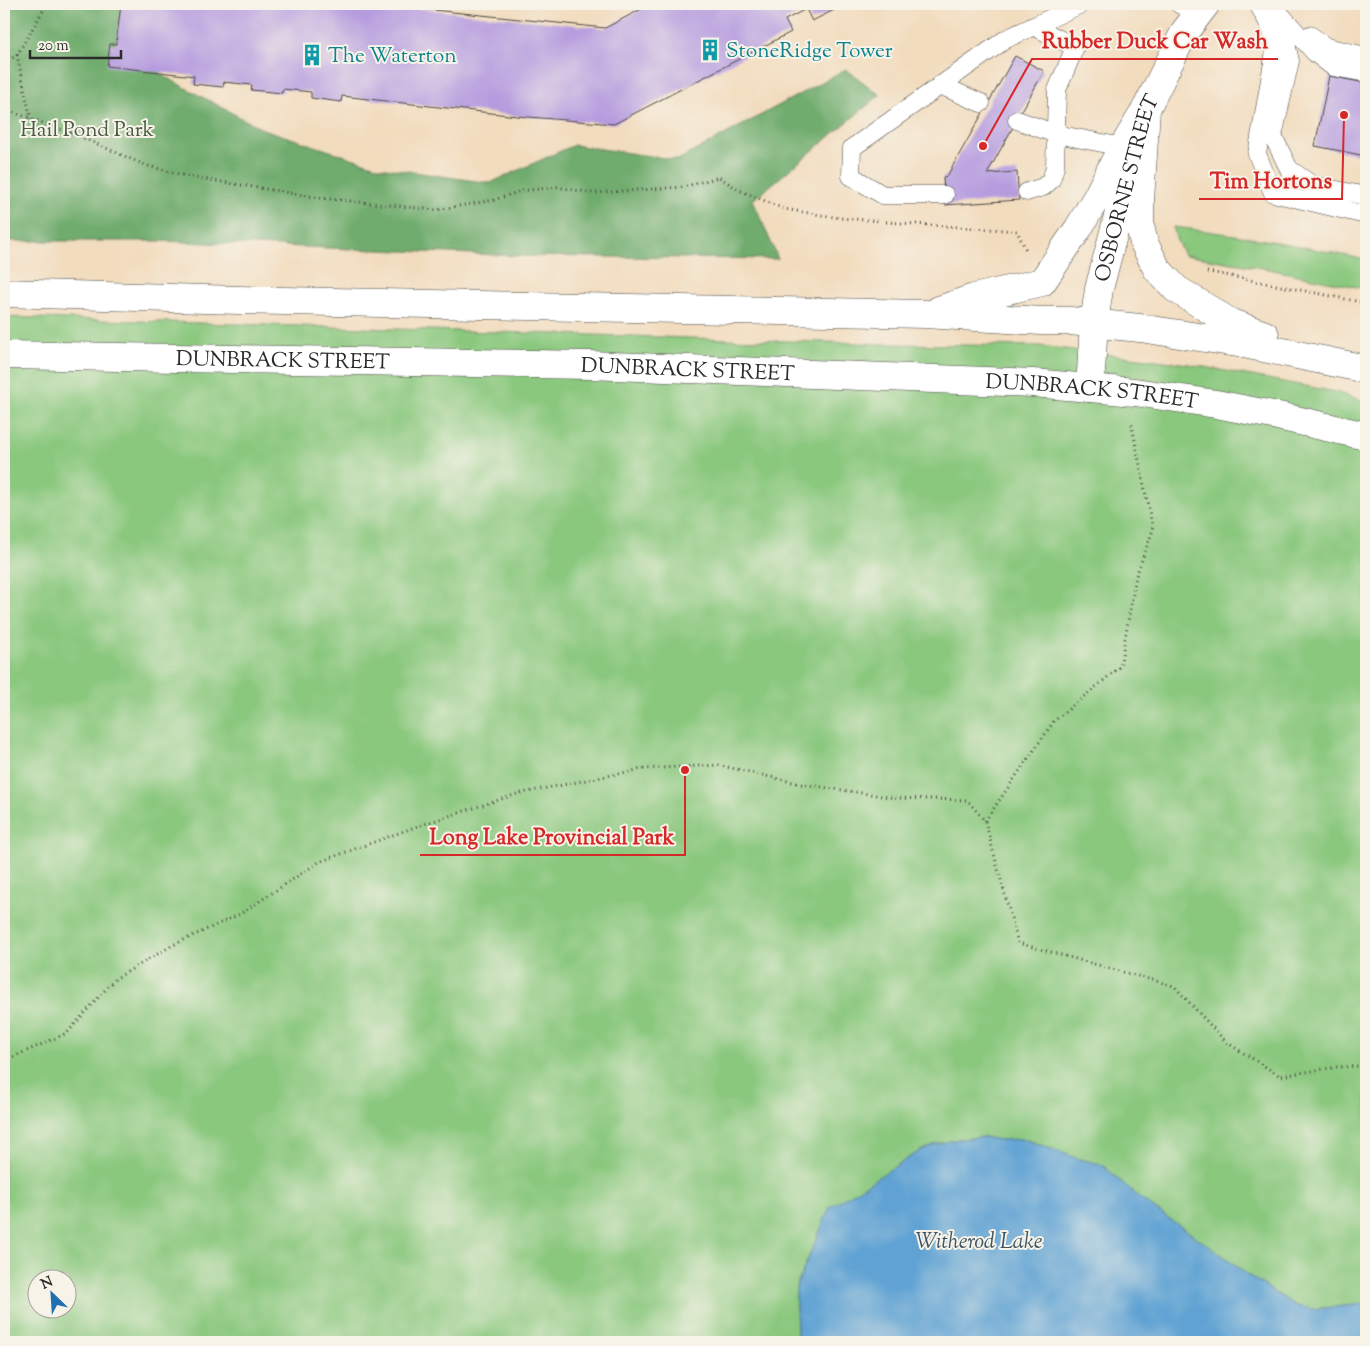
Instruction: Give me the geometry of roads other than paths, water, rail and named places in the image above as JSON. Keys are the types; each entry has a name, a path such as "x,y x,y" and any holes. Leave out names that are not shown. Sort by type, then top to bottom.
{"main road":[{"name":"OSBORNE STREET","path":"1090,388 1094,323 1099,289 1146,109 1185,31 1194,7"},
{"path":"924,314 974,298 1042,282 1078,229 1146,109"},
{"path":"1146,109 1140,226 1144,243 1157,270 1176,289 1231,323 1366,369"},
{"path":"4,292 258,300 924,314 1094,323 1244,344 1366,369"},
{"name":"DUNBRACK STREET","path":"4,355 589,365 1033,383 1135,392 1216,404 1366,436"}],"lane":[{"path":"945,195 882,195 851,176 852,148 1006,39 1081,4"},
{"path":"1258,4 1271,28 1275,51 1257,154 1273,193 1366,215"},
{"path":"1279,12 1326,47 1366,56"},
{"path":"1279,12 1315,53 1332,66 1366,73"},
{"path":"1279,12 1290,61 1273,136 1289,169 1312,185 1366,196"},
{"path":"1027,192 1043,187 1051,180 1054,167 1057,90 1075,46 1034,26"},
{"path":"940,85 981,103"},
{"path":"1017,120 1056,134 1123,147"}],"water":[{"name":"Witherod Lake","path":"984,1137 1000,1140 1024,1139 1079,1159 1101,1164 1142,1200 1222,1255 1246,1274 1296,1306 1312,1309 1355,1305 1366,1302 1366,1342 795,1342 797,1332 796,1287 830,1207 920,1151 936,1144 959,1139"}],"place":[{"name":"StoneRidge Tower","path":"710,50"},
{"name":"The Waterton","path":"312,55"},
{"name":"Tim Hortons","path":"1344,115"},
{"name":"Rubber Duck Car Wash","path":"983,146"},
{"name":"Long Lake Provincial Park","path":"685,770"}],"park label":[{"name":"Hail Pond Park","path":"87,129"}]}
